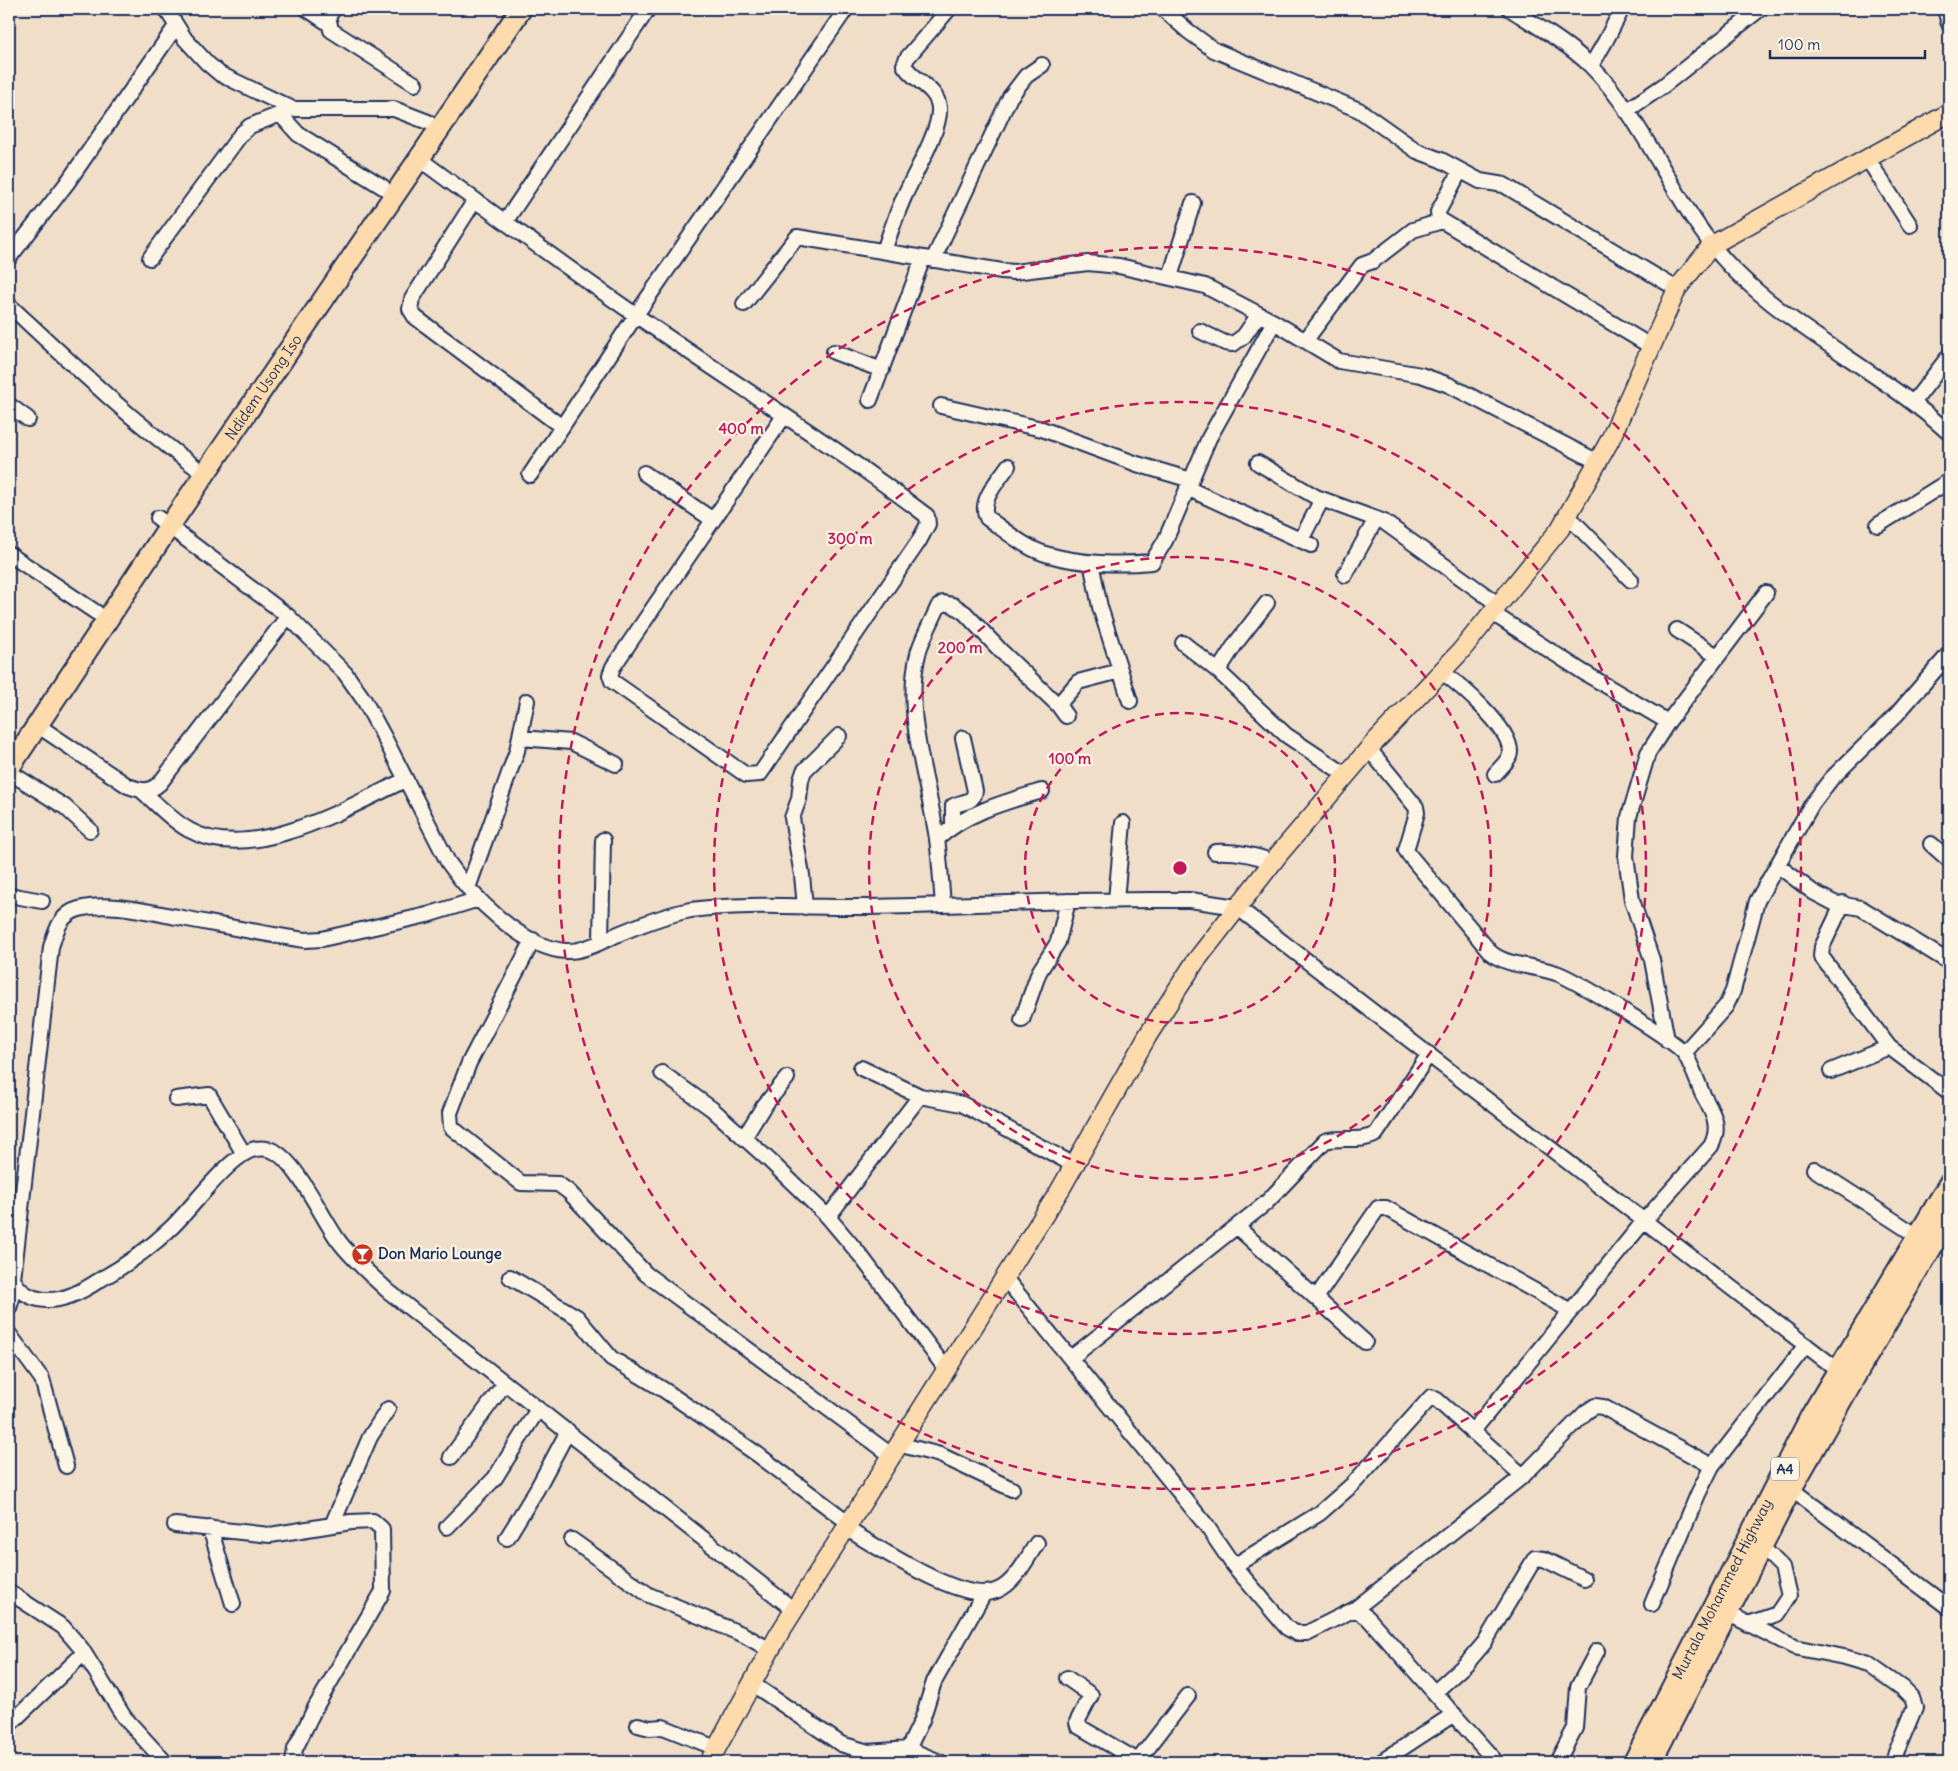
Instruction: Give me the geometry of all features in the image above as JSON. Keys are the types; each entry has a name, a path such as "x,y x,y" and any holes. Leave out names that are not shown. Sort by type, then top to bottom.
{"highway":[{"name":"Ndidem Usong Iso","path":"9,768 164,522 194,466 505,9"},
{"name":"Ndidem Usong Iso","path":"9,743 97,613 164,522 521,9"},
{"name":"Murtala Mohammed Highway","path":"1634,1762 1811,1416 1949,1184"},
{"name":"Murtala Mohammed Highway","path":"1652,1762 1791,1489 1949,1218"}],"main road":[{"path":"712,1755 794,1610 1074,1165 1148,1034 1195,962 1272,862 1369,749 1442,671 1496,609 1546,549 1568,516 1598,462 1652,347 1677,288 1712,245 1949,113"}],"street":[{"path":"166,9 176,26 196,51 220,74 287,112 298,134 384,187"},
{"path":"306,9 328,23"},
{"path":"334,9 328,16 331,30 415,84"},
{"path":"505,222 648,9"},
{"path":"530,475 636,316 846,9"},
{"path":"884,251 904,197 928,147 940,108 935,97 921,80 907,70 904,65 907,58 949,9"},
{"path":"1163,9 1214,50 1359,110 1417,151 1441,160 1480,181 1504,185 1677,288"},
{"path":"1510,9 1576,53 1591,66 1626,111 1712,245 1749,284 1795,322 1912,403 1949,433"},
{"path":"1591,66 1606,42 1622,9"},
{"path":"1626,111 1663,86 1760,9"},
{"path":"1946,9 1949,24"},
{"path":"9,258 67,183 176,26"},
{"path":"870,400 928,259 1010,97 1026,76 1042,65"},
{"path":"150,258 241,134 250,126 287,112 394,109 428,122"},
{"path":"418,158 636,316 784,416 927,516 928,524 919,541 760,774 754,776 746,775 612,682 610,676 613,667 784,416"},
{"path":"1867,158 1910,226"},
{"path":"1460,171 1438,212 1442,221 1652,347"},
{"path":"475,200 412,299 410,309 415,317 562,427"},
{"path":"1170,278 1193,202"},
{"path":"1305,341 1362,265 1373,261 1413,230 1442,221"},
{"path":"744,304 797,237 1014,272 1074,264 1097,264 1170,278 1214,289 1339,361 1421,375 1449,385 1598,462"},
{"path":"9,305 108,399 150,434 194,466"},
{"path":"1200,331 1225,343 1233,344 1244,336 1259,314"},
{"path":"1008,466 985,503 983,511 986,518 1024,544 1049,555 1091,562 1152,562 1165,541 1209,438 1274,322"},
{"path":"834,352 882,370"},
{"path":"1912,403 1949,356"},
{"path":"9,405 28,420"},
{"path":"941,406 1042,430 1189,484 1306,542 1322,499"},
{"path":"1258,463 1294,485 1322,499 1384,522 1496,609 1584,672 1668,722"},
{"path":"644,473 713,520"},
{"path":"1878,525 1949,481"},
{"path":"1568,516 1631,580"},
{"path":"1345,575 1376,519"},
{"path":"164,522 288,616 330,656 355,685 383,734 448,862 479,899 496,914 534,940 567,951 601,941 650,921 692,910 1116,900 1190,900 1237,906 1838,1370"},
{"path":"9,554 97,613"},
{"path":"1091,562 1100,607 1130,701"},
{"path":"1667,1040 1652,960 1632,900 1626,856 1629,817 1648,753 1668,722 1766,593"},
{"path":"943,904 937,840 919,747 915,697 919,650 938,607 942,603 952,605 965,612 1001,651 1062,710 1078,682 1120,672"},
{"path":"1218,671 1236,643 1267,603"},
{"path":"142,791 153,789 160,783 288,616"},
{"path":"1677,630 1717,656"},
{"path":"1183,644 1218,671 1281,731 1346,775"},
{"path":"1684,1053 1726,1006 1733,990 1757,901 1812,804 1831,779 1904,707 1949,654"},
{"path":"1442,671 1463,688 1508,740 1510,753 1495,774"},
{"path":"468,888 521,738 527,701"},
{"path":"37,725 128,786 142,791 189,830 221,842 252,841 277,836 405,780"},
{"path":"805,907 802,875 792,818 799,799 800,780 804,770 839,736"},
{"path":"521,738 571,742 616,764"},
{"path":"953,825 953,806 970,801 974,797 975,792 962,738"},
{"path":"1369,749 1416,807 1417,813 1406,850 1491,953 1507,962 1556,973 1579,984 1667,1040 1684,1053 1715,1120 1717,1134 1711,1146 1644,1221 1472,1432"},
{"path":"9,772 64,807 90,830"},
{"path":"937,840 953,825 996,804 1042,791"},
{"path":"1116,900 1123,823"},
{"path":"601,941 604,840"},
{"path":"1931,844 1949,860"},
{"path":"1215,852 1231,851 1254,855 1272,862"},
{"path":"1778,865 1813,892 1834,902 1861,908 1949,962"},
{"path":"9,895 42,901"},
{"path":"479,899 427,915 322,939 305,940 145,911 99,906 77,909 64,917 57,926 52,947 13,1279 16,1286 26,1294 45,1300 67,1297 85,1289 146,1250 172,1227 225,1171 244,1154 259,1148 282,1155 339,1240 388,1291 794,1610"},
{"path":"1022,1020 1033,986 1058,942 1068,901"},
{"path":"1842,904 1822,947 1821,956 1889,1047 1949,1092"},
{"path":"534,940 468,1063 450,1113 451,1127 521,1183 558,1184 569,1192 646,1274 895,1450 940,1455 1012,1489"},
{"path":"1831,1071 1889,1047"},
{"path":"1071,1358 1266,1203 1325,1141 1331,1139 1369,1138 1376,1134 1429,1054"},
{"path":"861,1068 920,1096 962,1104 1074,1165"},
{"path":"662,1073 712,1109 828,1217 860,1255 904,1316 946,1369"},
{"path":"744,1138 764,1107 787,1078"},
{"path":"176,1099 209,1095 244,1154"},
{"path":"828,1217 920,1096"},
{"path":"1814,1169 1919,1237"},
{"path":"1316,1298 1378,1208 1386,1208 1571,1311"},
{"path":"1237,1227 1365,1342"},
{"path":"510,1277 578,1317 611,1358 664,1390 757,1454 847,1526 936,1581 983,1595 998,1590 1009,1583 1038,1543"},
{"path":"1004,1278 1206,1525 1234,1566 1287,1628 1296,1633 1307,1633 1356,1609 1523,1476 1586,1412 1595,1406 1603,1407 1712,1466"},
{"path":"9,1308 16,1286"},
{"path":"9,1334 42,1379 66,1466"},
{"path":"1652,1604 1698,1494 1712,1466 1806,1345"},
{"path":"452,1457 504,1383"},
{"path":"1234,1566 1320,1513 1334,1502 1354,1484 1431,1397 1437,1400 1523,1476"},
{"path":"447,1527 495,1478 538,1408"},
{"path":"332,1525 370,1437 388,1409"},
{"path":"507,1538 537,1489 568,1431"},
{"path":"1791,1489 1948,1607"},
{"path":"175,1525 270,1535 332,1525 373,1521 382,1529 383,1591 315,1708 295,1750 293,1762"},
{"path":"210,1528 233,1604"},
{"path":"572,1540 649,1595 744,1635 770,1650"},
{"path":"1748,1624 1778,1614 1789,1596 1782,1567 1762,1546"},
{"path":"1436,1692 1468,1662 1485,1642 1535,1558 1544,1559 1584,1579"},
{"path":"9,1592 64,1627 84,1653 124,1717 165,1762"},
{"path":"908,1749 922,1720 934,1682 983,1595"},
{"path":"1356,1609 1368,1618 1436,1692 1496,1762"},
{"path":"1727,1613 1794,1647 1868,1664 1902,1688 1912,1698 1914,1708 1893,1760"},
{"path":"1557,1762 1575,1728 1578,1687 1597,1651"},
{"path":"9,1725 84,1653"},
{"path":"1067,1678 1091,1695 1077,1722 1078,1726 1138,1761 1188,1696"},
{"path":"751,1683 841,1744 865,1757 908,1749 940,1762"},
{"path":"1381,1762 1454,1714"},
{"path":"638,1725 650,1728 663,1728 712,1755"}],"place":[{"name":"Don Mario Lounge","path":"362,1254"}]}
